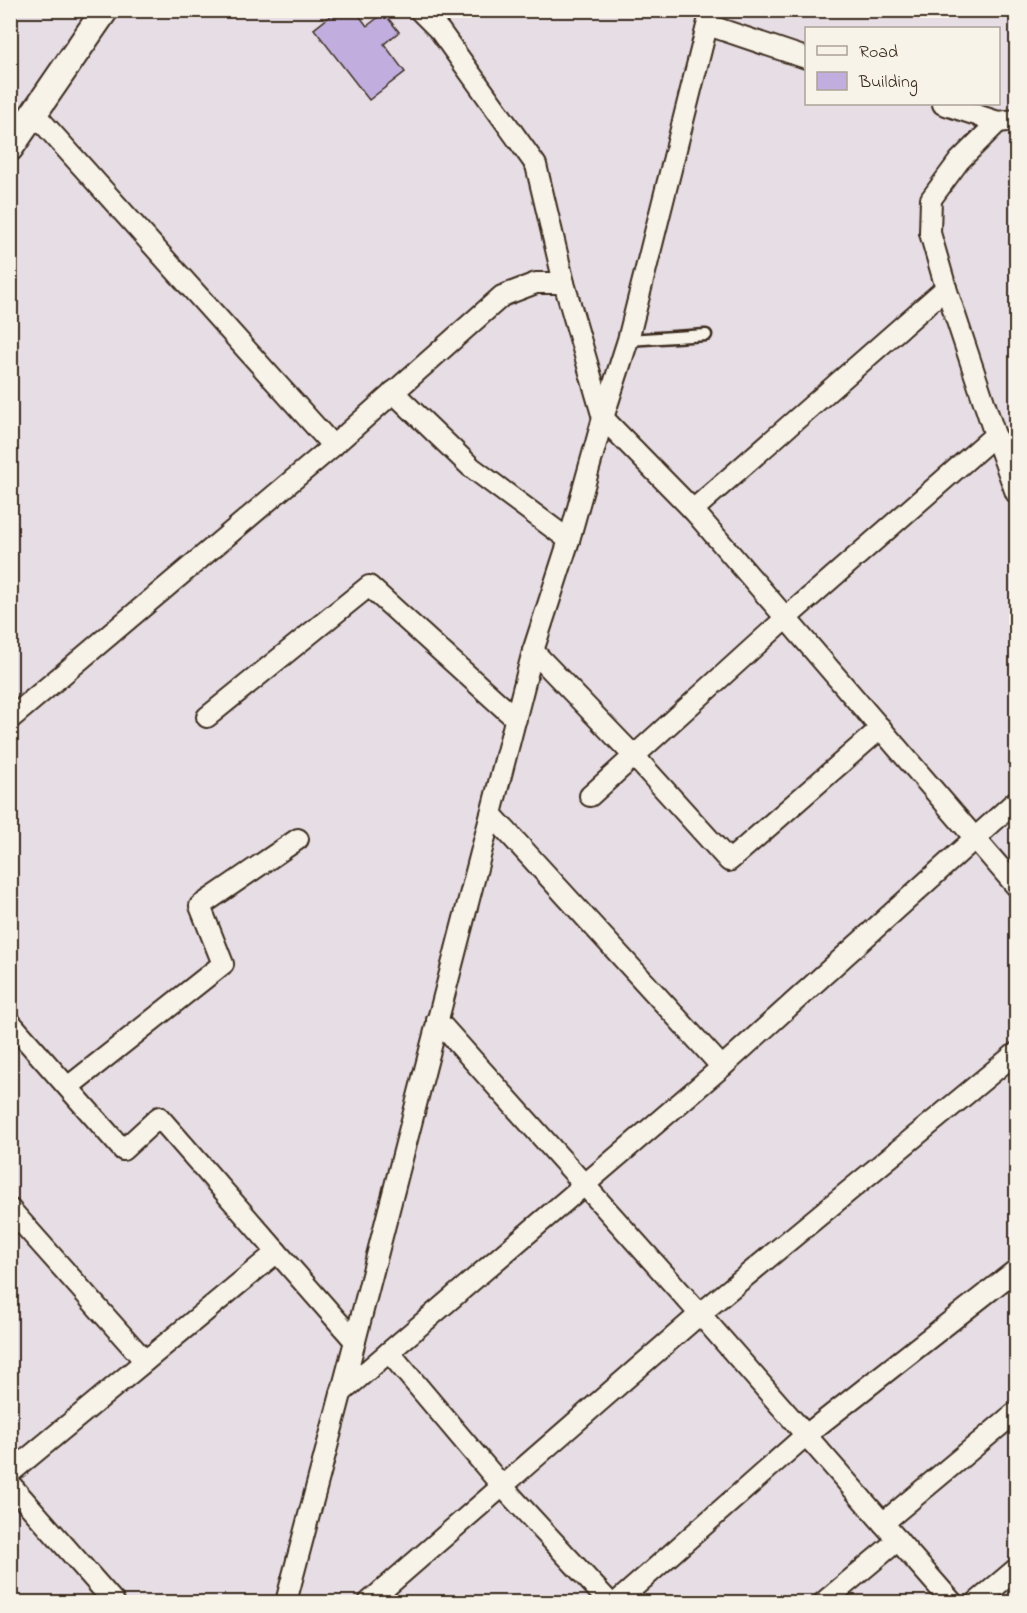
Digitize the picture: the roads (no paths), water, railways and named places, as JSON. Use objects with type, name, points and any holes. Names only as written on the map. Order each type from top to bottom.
[{"type":"street","points":[[10,148],[105,10]]},
{"type":"street","points":[[419,10],[440,31],[536,165],[564,283],[603,418],[693,510],[1017,886]]},
{"type":"street","points":[[286,1602],[533,651],[569,540],[603,418],[628,340],[710,18],[805,57]]},
{"type":"street","points":[[947,105],[1007,121]]},
{"type":"street","points":[[34,113],[333,446]]},
{"type":"street","points":[[1007,121],[959,161],[931,199],[930,233],[995,435],[1017,492]]},
{"type":"street","points":[[13,713],[333,446],[502,296],[536,283],[564,283]]},
{"type":"street","points":[[693,510],[946,288]]},
{"type":"street","points":[[393,392],[471,466],[569,540]]},
{"type":"street","points":[[590,796],[786,618],[995,435]]},
{"type":"street","points":[[207,717],[369,586],[516,719]]},
{"type":"street","points":[[533,651],[634,756],[729,861],[881,728]]},
{"type":"street","points":[[341,1393],[722,1067],[1017,801]]},
{"type":"street","points":[[491,814],[722,1067]]},
{"type":"street","points":[[68,1087],[222,964],[200,906],[298,839]]},
{"type":"street","points":[[437,1020],[700,1314],[952,1602]]},
{"type":"street","points":[[10,1022],[123,1150],[159,1118],[355,1341]]},
{"type":"street","points":[[369,1602],[700,1314],[1017,1053]]},
{"type":"street","points":[[10,1209],[145,1361]]},
{"type":"street","points":[[10,1473],[277,1252]]},
{"type":"street","points":[[617,1602],[806,1435],[1017,1270]]},
{"type":"street","points":[[389,1353],[502,1486],[609,1602]]},
{"type":"street","points":[[883,1523],[1017,1412]]},
{"type":"street","points":[[10,1484],[114,1602]]},
{"type":"street","points":[[824,1602],[898,1540]]},
{"type":"street","points":[[977,1602],[1017,1569]]},
{"type":"lane","points":[[628,340],[706,335]]}]
